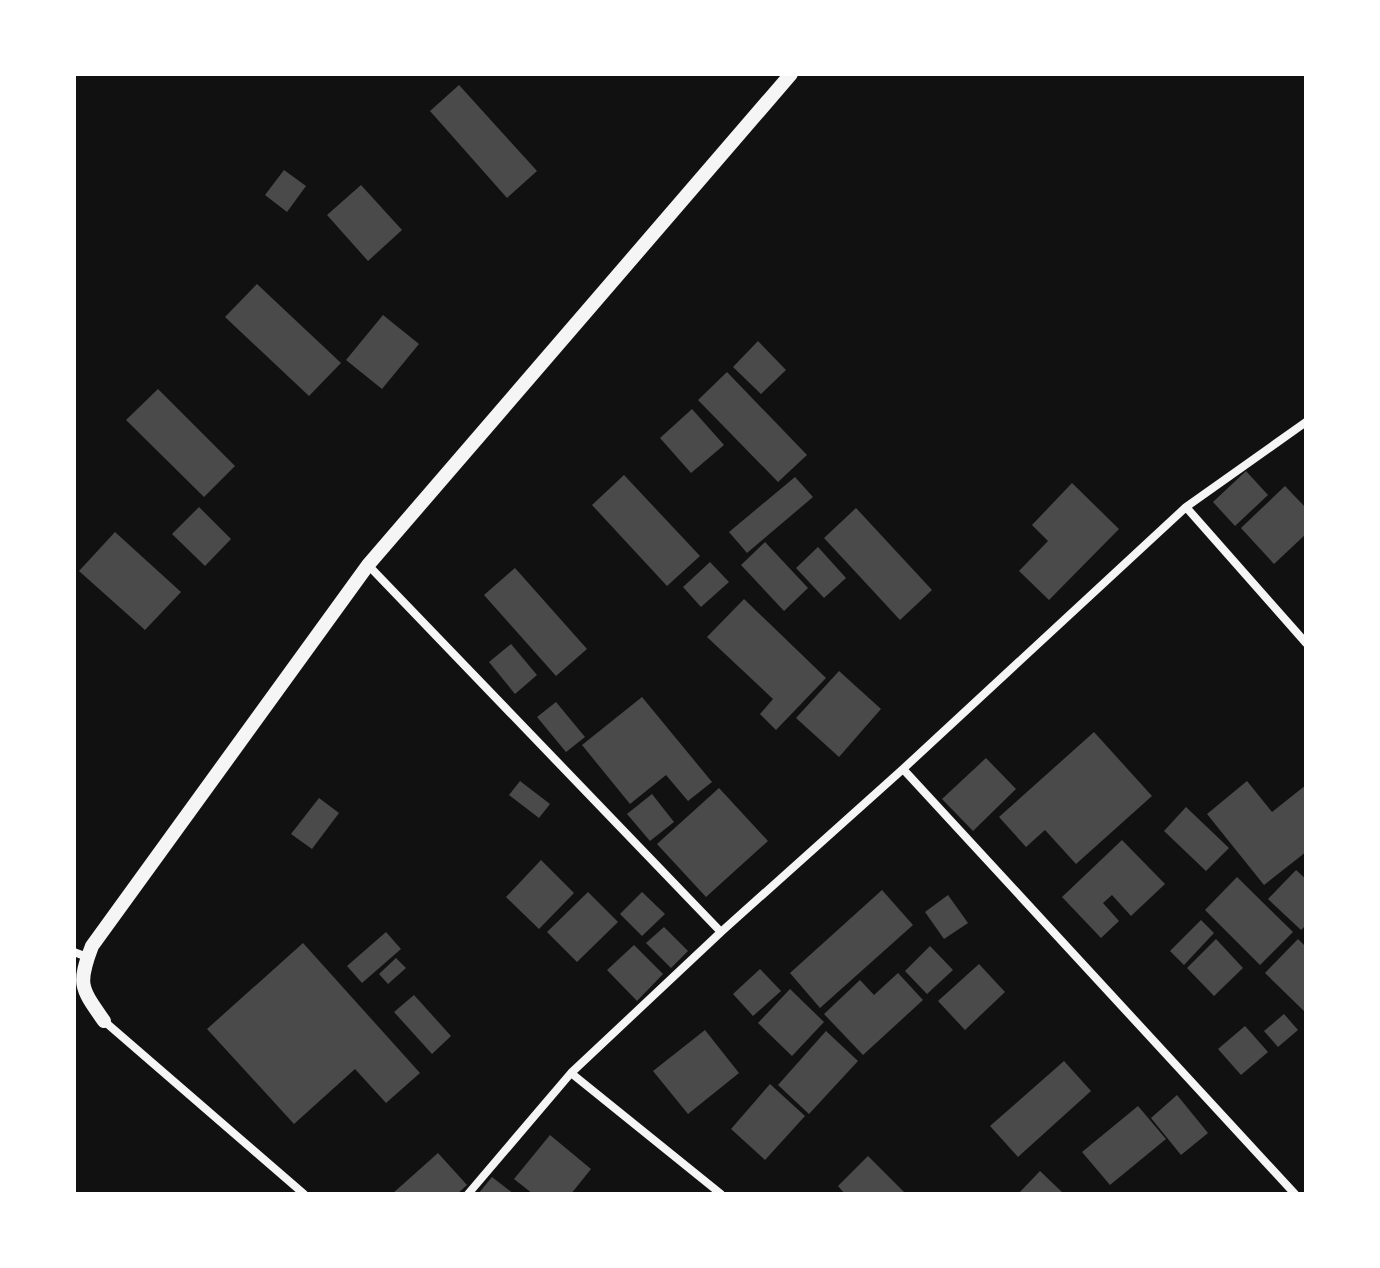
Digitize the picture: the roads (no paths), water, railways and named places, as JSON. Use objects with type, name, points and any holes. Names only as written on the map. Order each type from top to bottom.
[{"type":"street","points":[[304,1194],[104,1021],[83,991],[80,963],[368,565],[791,74]]},
{"type":"street","points":[[468,1194],[571,1073],[721,932],[903,769],[1186,507],[1306,422]]},
{"type":"street","points":[[1186,507],[1306,643]]},
{"type":"street","points":[[368,565],[721,932]]},
{"type":"street","points":[[903,769],[1295,1194]]},
{"type":"street","points":[[571,1073],[721,1194]]}]
